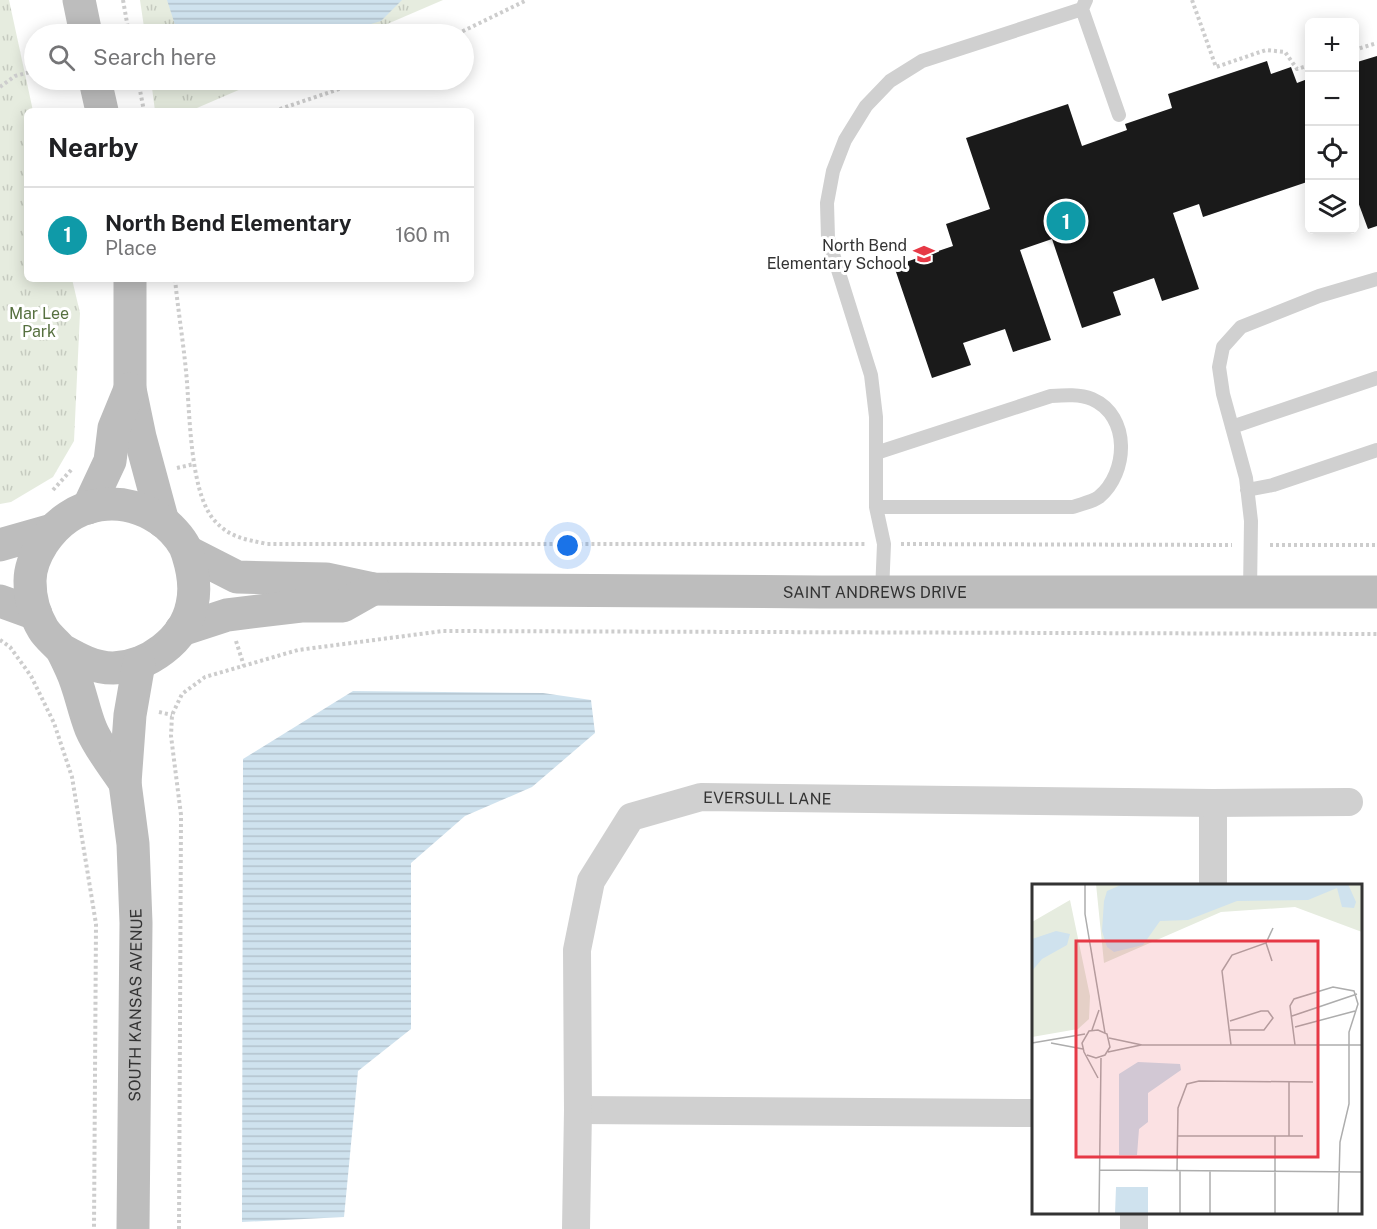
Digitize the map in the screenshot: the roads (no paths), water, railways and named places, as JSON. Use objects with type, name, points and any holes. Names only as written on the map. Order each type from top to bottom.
[{"type":"street","points":[[79,0],[84,24]]},
{"type":"street","points":[[97,90],[101,108]]},
{"type":"street","name":"SOUTH KANSAS AVENUE","points":[[130,282],[130,389],[140,437],[163,522]]},
{"type":"street","name":"SOUTH KANSAS AVENUE","points":[[88,508],[110,461],[114,428],[130,389]]},
{"type":"street","name":"SOUTH KANSAS AVENUE","points":[[62,650],[86,663],[113,668],[139,663],[163,650],[181,630],[192,605],[193,596],[194,579],[188,552],[173,530],[152,513],[126,504],[99,504],[73,513],[52,530],[37,553],[30,579],[36,614],[44,630],[62,650],[78,684],[92,731],[125,783]]},
{"type":"street","points":[[0,545],[52,530]]},
{"type":"street","name":"SAINT ANDREWS DRIVE","points":[[188,552],[237,577],[326,579],[373,589],[1377,592]]},
{"type":"street","name":"SAINT ANDREWS DRIVE","points":[[181,630],[227,615],[301,606],[343,606],[373,589]]},
{"type":"street","points":[[0,601],[36,614]]},
{"type":"street","name":"SOUTH KANSAS AVENUE","points":[[133,1229],[136,923],[133,844],[125,783],[130,715],[139,663]]},
{"type":"street","name":"EVERSULL LANE","points":[[576,1229],[578,950],[591,881],[631,817],[701,797],[1213,803],[1349,802]]},
{"type":"street","points":[[1213,803],[1214,884]]},
{"type":"street","points":[[578,1110],[1032,1113]]},
{"type":"lane","points":[[882,592],[884,544],[876,507],[876,417],[871,375],[828,238],[827,203],[833,171],[845,141],[866,106],[890,81],[922,61],[1084,4],[1119,115]]},
{"type":"lane","points":[[1250,591],[1251,521],[1246,478],[1223,394],[1219,367],[1223,347],[1240,327],[1319,296],[1377,279]]},
{"type":"lane","points":[[1232,427],[1377,378]]},
{"type":"lane","points":[[876,453],[1051,396],[1074,395],[1093,399],[1114,418],[1121,440],[1120,462],[1109,486],[1097,499],[1073,507],[876,507]]},
{"type":"lane","points":[[1247,490],[1274,485],[1377,450]]},
{"type":"water","points":[[167,0],[402,0],[381,21],[371,24],[175,24]]},
{"type":"water","points":[[353,691],[543,693],[591,700],[595,733],[532,787],[465,816],[411,863],[411,1029],[358,1071],[344,1217],[242,1222],[243,759]]},
{"type":"place","name":"North Bend Elementary","points":[[1066,221]]},
{"type":"place","name":"North Bend Elementary School","points":[[924,254]]},
{"type":"park label","name":"Mar Lee Park","points":[[39,322]]}]
